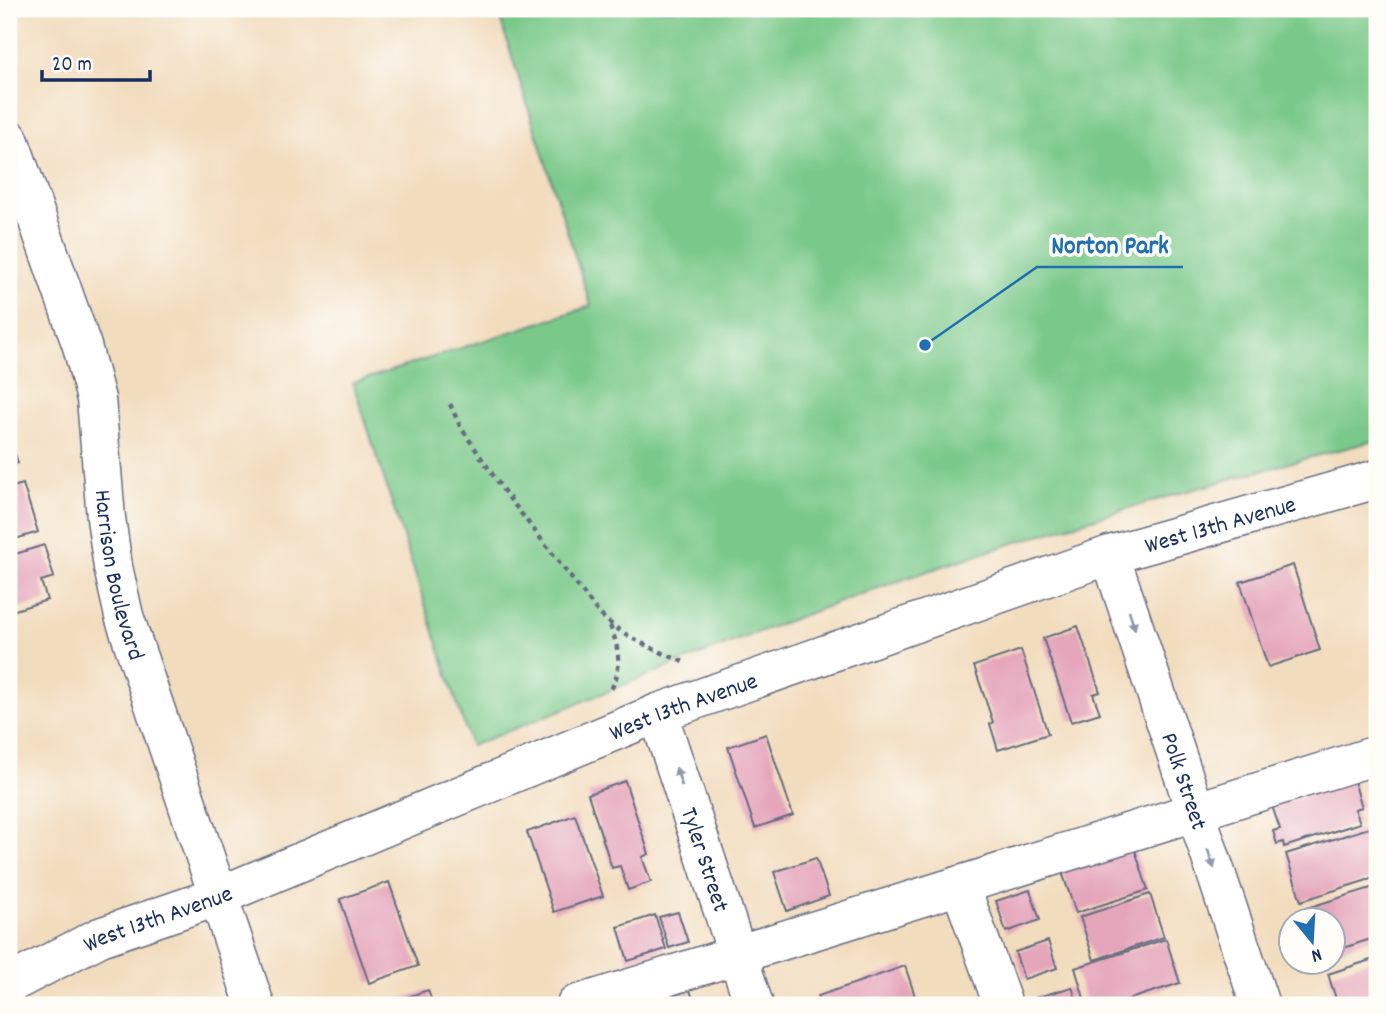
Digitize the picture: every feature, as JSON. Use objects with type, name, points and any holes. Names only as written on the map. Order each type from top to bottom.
[{"type":"street","name":"Harrison Boulevard","points":[[9,139],[82,346],[96,399],[106,517],[113,567],[124,615],[255,1005]]},
{"type":"street","points":[[9,205],[44,237]]},
{"type":"street","name":"West 13th Avenue","points":[[9,984],[100,937],[219,896],[658,713],[1110,555],[1377,479]]},
{"type":"street","name":"Polk Street","points":[[1110,555],[1261,1005]]},
{"type":"street","name":"Tyler Street","points":[[658,713],[754,1005]]},
{"type":"street","points":[[576,1005],[1377,755]]},
{"type":"street","points":[[960,885],[1003,1005]]},
{"type":"path","points":[[450,404],[460,426],[503,490],[609,625],[616,640],[619,665],[615,683],[609,693]]},
{"type":"path","points":[[609,625],[645,645],[687,663]]},
{"type":"green space","points":[[497,9],[1377,9],[1377,440],[1160,499],[886,585],[766,629],[471,746],[353,383],[591,306]]},
{"type":"building","points":[[9,435],[18,463],[9,466]]},
{"type":"building","points":[[23,484],[38,532],[9,541],[9,488]]},
{"type":"building","points":[[44,545],[54,577],[41,581],[47,600],[12,611],[9,603],[9,556]]},
{"type":"building","points":[[1293,565],[1320,650],[1268,667],[1240,582]]},
{"type":"building","points":[[1078,626],[1100,692],[1093,694],[1100,713],[1071,722],[1043,638]]},
{"type":"building","points":[[1021,650],[1048,734],[998,750],[990,724],[993,722],[974,666]]},
{"type":"building","points":[[766,734],[793,815],[755,828],[728,747]]},
{"type":"building","points":[[625,781],[649,854],[642,857],[651,882],[628,890],[620,866],[612,868],[588,794]]},
{"type":"building","points":[[1354,781],[1362,807],[1355,809],[1360,823],[1284,847],[1283,842],[1277,844],[1273,831],[1280,829],[1272,806]]},
{"type":"building","points":[[575,815],[603,896],[554,912],[527,832]]},
{"type":"building","points":[[1369,828],[1377,856],[1377,877],[1301,901],[1286,854]]},
{"type":"building","points":[[1134,847],[1148,890],[1076,913],[1062,872]]},
{"type":"building","points":[[816,858],[829,896],[787,911],[774,872]]},
{"type":"building","points":[[389,882],[418,966],[369,983],[340,899]]},
{"type":"building","points":[[1377,886],[1377,937],[1348,946],[1348,906],[1313,906]]},
{"type":"building","points":[[1030,890],[1040,920],[1006,932],[996,901]]},
{"type":"building","points":[[1150,894],[1164,937],[1094,960],[1080,917]]},
{"type":"building","points":[[678,912],[688,942],[669,948],[659,917]]},
{"type":"building","points":[[655,915],[666,949],[628,961],[618,927]]},
{"type":"building","points":[[1166,939],[1180,983],[1111,1005],[1086,1005],[1075,968]]},
{"type":"building","points":[[1048,941],[1057,968],[1024,979],[1015,952]]},
{"type":"building","points":[[1377,958],[1377,997],[1350,1005],[1338,1005],[1329,976],[1348,976],[1348,967]]},
{"type":"building","points":[[905,966],[918,1005],[821,1005],[818,996]]},
{"type":"building","points":[[1072,987],[1078,1005],[1037,1005],[1035,998]]},
{"type":"building","points":[[428,990],[433,1005],[400,1005],[398,1000]]},
{"type":"building","points":[[690,990],[695,1005],[645,1005]]},
{"type":"place","name":"Norton Park","points":[[925,345]]}]
